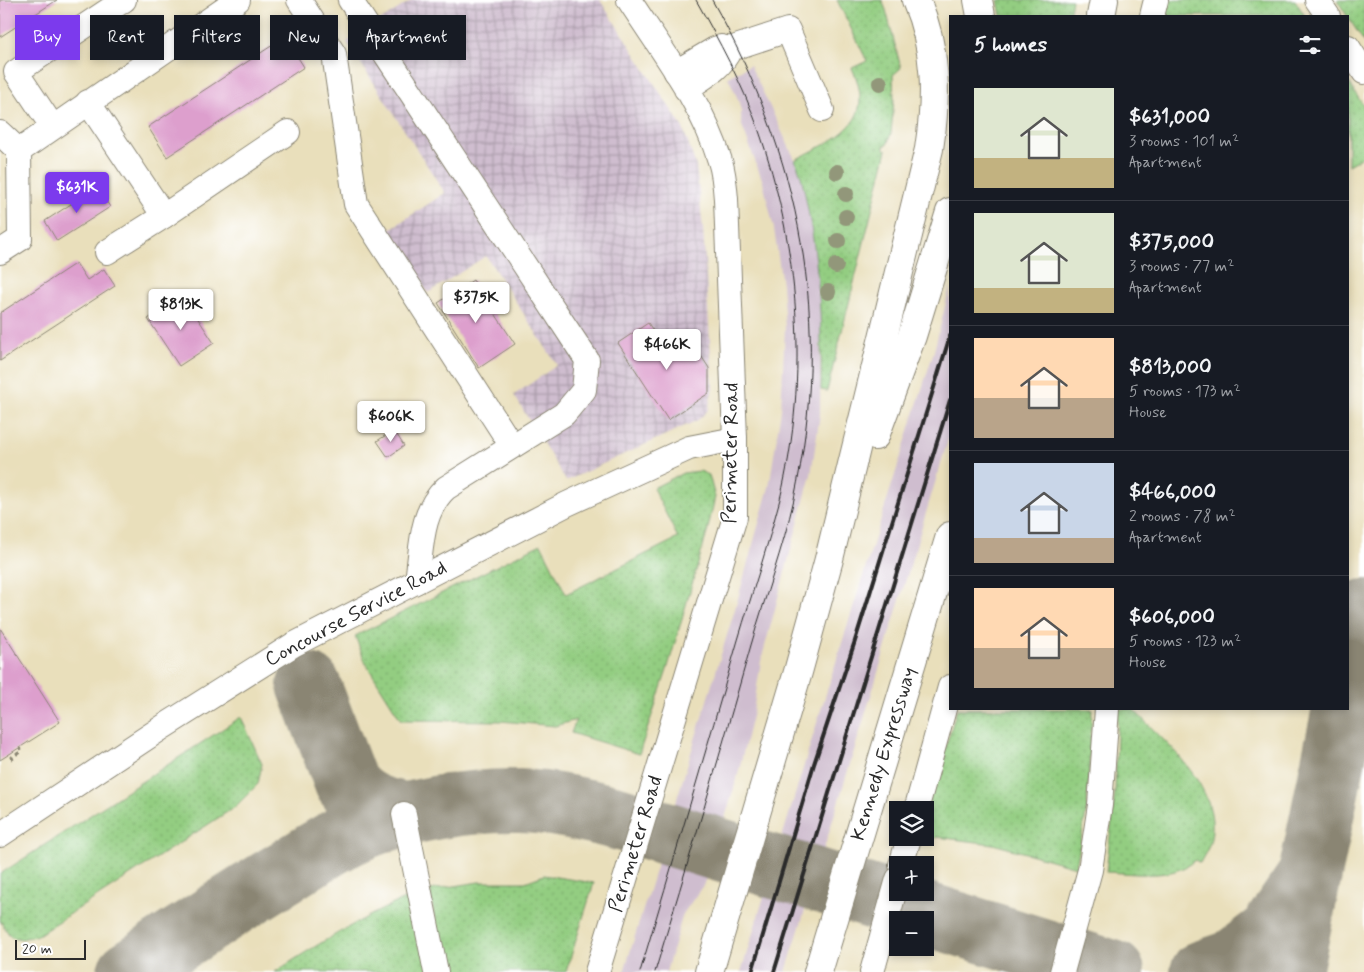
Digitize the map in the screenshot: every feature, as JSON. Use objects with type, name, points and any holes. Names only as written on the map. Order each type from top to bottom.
[{"type":"highway","points":[[709,972],[798,672],[829,559],[909,233],[932,130],[935,77],[930,43],[916,0]]},
{"type":"highway","points":[[978,0],[981,15]]},
{"type":"highway","points":[[1101,15],[1104,0]]},
{"type":"highway","points":[[829,559],[912,336],[949,215]]},
{"type":"highway","name":"Kennedy Expressway","points":[[818,972],[949,539]]},
{"type":"lane","points":[[52,126],[16,72],[124,0]]},
{"type":"lane","points":[[19,151],[52,126],[238,0]]},
{"type":"lane","points":[[299,0],[334,54],[356,204],[512,446]]},
{"type":"lane","points":[[350,0],[587,360],[584,390],[564,414],[446,488],[435,498],[426,515],[417,581]]},
{"type":"lane","name":"Perimeter Road","points":[[597,972],[735,517],[735,439],[726,199],[718,155],[709,131],[681,80],[629,0]]},
{"type":"lane","points":[[1152,15],[1156,0]]},
{"type":"lane","points":[[1317,0],[1327,15]]},
{"type":"lane","points":[[681,80],[717,68],[724,62],[730,50],[788,30],[822,110]]},
{"type":"lane","points":[[1349,48],[1364,72]]},
{"type":"lane","points":[[88,102],[164,216]]},
{"type":"lane","points":[[107,252],[288,132]]},
{"type":"lane","points":[[0,133],[19,151],[20,239],[0,252]]},
{"type":"lane","name":"Concourse Service Road","points":[[0,835],[236,679],[294,645],[567,504],[689,448],[735,439]]},
{"type":"lane","points":[[918,801],[949,691]]},
{"type":"lane","points":[[1062,972],[1090,870],[1100,805],[1107,710]]},
{"type":"lane","points":[[404,814],[436,972]]},
{"type":"lane","points":[[872,972],[892,901]]},
{"type":"path","points":[[13,760],[12,757],[22,751],[20,748]]},
{"type":"shaded area","points":[[412,0],[600,0],[683,128],[696,166],[703,228],[713,388],[708,410],[698,420],[566,481],[514,395],[557,365],[486,256],[428,293],[387,231],[445,193],[359,60],[466,60],[466,15],[389,15]]},
{"type":"shaded area","points":[[750,65],[801,172],[813,236],[821,303],[820,414],[811,475],[761,661],[753,712],[737,778],[706,881],[683,914],[666,972],[624,972],[735,609],[769,487],[781,410],[785,328],[782,284],[774,229],[763,182],[741,123],[741,106],[728,77]]},
{"type":"shaded area","points":[[949,291],[949,436],[874,686],[786,972],[741,972],[819,716],[934,351]]},
{"type":"green space","points":[[837,0],[882,0],[901,68],[893,75],[894,99],[891,133],[887,145],[884,145],[884,149],[887,150],[827,391],[821,390],[820,302],[816,258],[804,187],[795,160],[825,144],[849,127],[856,116],[860,103],[859,87],[852,68],[867,61]]},
{"type":"green space","points":[[998,0],[1072,0],[1069,15],[1001,15]]},
{"type":"green space","points":[[1165,0],[1295,0],[1304,15],[1160,15]]},
{"type":"green space","points":[[1337,0],[1364,0],[1364,42],[1349,19],[1349,15],[1347,15]]},
{"type":"green space","points":[[1349,83],[1364,107],[1364,156],[1349,164]]},
{"type":"green space","points":[[700,471],[709,475],[715,497],[707,533],[667,670],[639,754],[571,733],[576,720],[555,726],[501,721],[401,720],[366,664],[355,636],[541,544],[566,594],[678,538],[653,488],[683,473]]},
{"type":"green space","points":[[957,710],[1092,710],[1087,808],[1076,867],[993,844],[937,837],[934,839],[934,801],[929,801]]},
{"type":"green space","points":[[1118,710],[1134,710],[1188,767],[1208,801],[1212,819],[1211,838],[1200,863],[1195,860],[1186,867],[1164,873],[1106,872],[1115,792]]},
{"type":"green space","points":[[241,717],[262,764],[258,784],[235,807],[38,935],[22,939],[11,937],[0,921],[0,874]]},
{"type":"green space","points":[[544,875],[594,883],[566,972],[443,972],[430,890],[479,882],[525,882]]},
{"type":"green space","points":[[411,896],[432,972],[275,972],[342,931]]},
{"type":"building","points":[[0,0],[57,0],[34,15],[15,15],[15,27],[0,37]]},
{"type":"building","points":[[270,47],[270,60],[300,60],[304,67],[167,157],[148,127],[250,60],[260,60],[260,53]]},
{"type":"building","points":[[97,187],[110,207],[57,241],[45,221]]},
{"type":"building","points":[[76,263],[87,280],[104,269],[115,286],[0,361],[0,313]]},
{"type":"building","points":[[473,280],[515,344],[479,368],[438,303]]},
{"type":"building","points":[[183,296],[214,343],[179,366],[148,319]]},
{"type":"building","points":[[648,323],[672,359],[694,345],[709,368],[709,393],[668,420],[618,343]]},
{"type":"building","points":[[394,430],[404,446],[388,457],[377,441]]},
{"type":"building","points":[[0,628],[60,722],[0,760]]},
{"type":"taxiway","points":[[1349,688],[1364,611]]},
{"type":"taxiway","points":[[309,685],[346,783],[364,801],[379,808],[404,814]]},
{"type":"taxiway","points":[[1290,972],[1344,710]]},
{"type":"taxiway","points":[[129,972],[306,859],[360,829],[389,819],[445,806],[501,801],[557,805],[617,818],[1113,972]]},
{"type":"taxiway","points":[[1202,972],[1232,962],[1270,933],[1306,881]]},
{"type":"tram line","points":[[640,972],[780,499],[789,453],[795,406],[796,312],[783,218],[772,173],[745,95],[722,47],[696,0]]},
{"type":"tram line","points":[[655,972],[790,517],[805,432],[810,367],[809,304],[801,242],[787,180],[768,120],[743,60],[712,0]]},
{"type":"railway","points":[[752,972],[814,764],[855,641],[949,339]]},
{"type":"railway","points":[[774,972],[949,403]]}]
